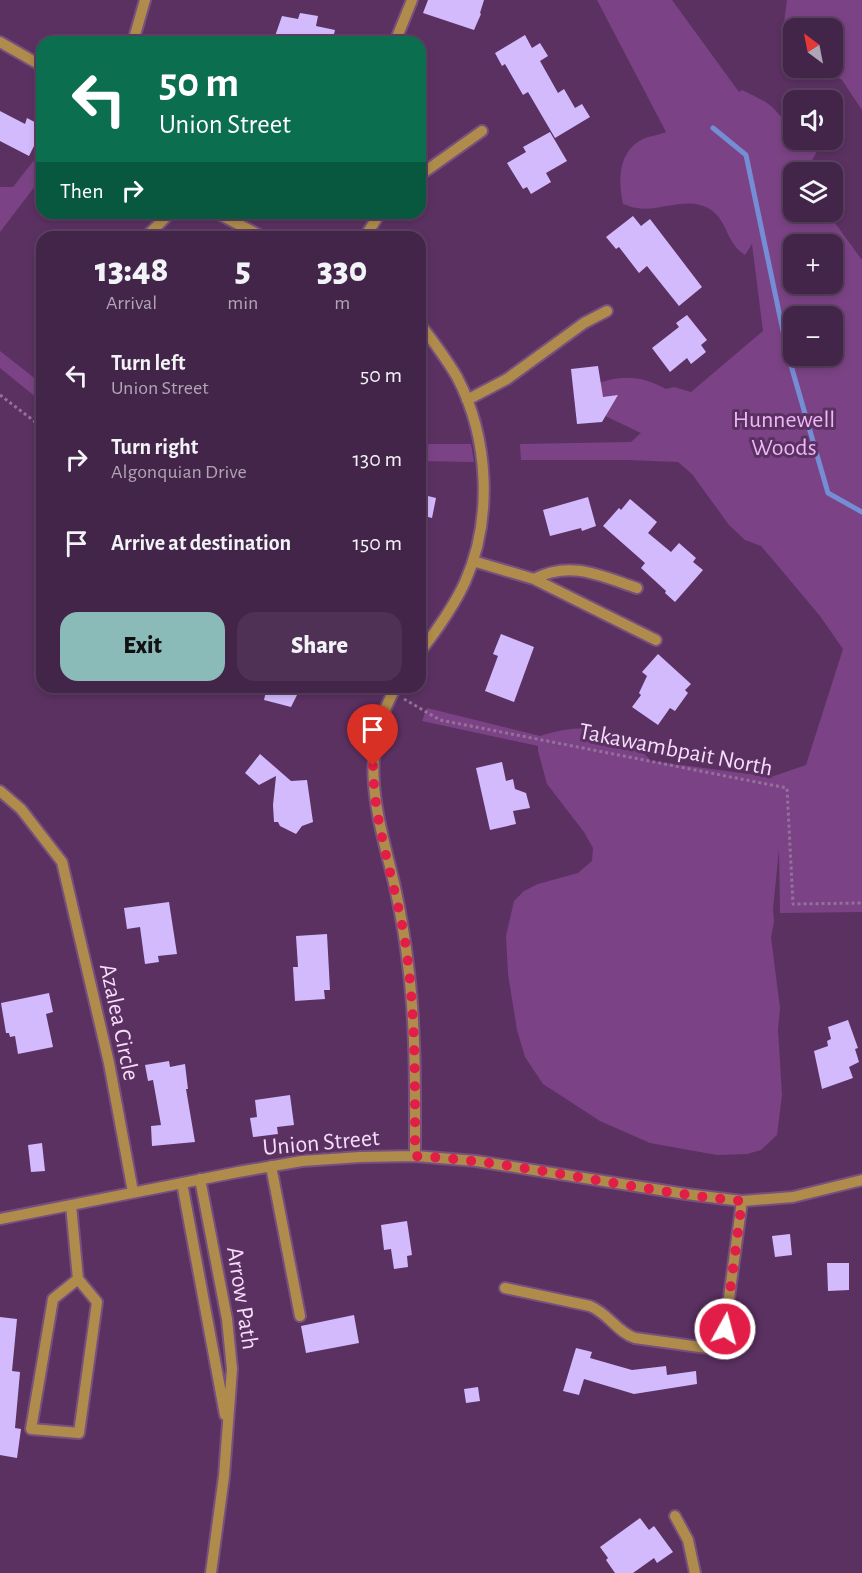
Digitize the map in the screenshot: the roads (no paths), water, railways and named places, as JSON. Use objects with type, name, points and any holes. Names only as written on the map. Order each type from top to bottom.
[{"type":"street","points":[[135,36],[145,0]]},
{"type":"street","points":[[397,36],[412,0]]},
{"type":"street","points":[[0,42],[36,63]]},
{"type":"street","points":[[426,171],[482,132]]},
{"type":"street","points":[[152,231],[164,219]]},
{"type":"street","points":[[228,219],[252,231]]},
{"type":"street","points":[[467,400],[507,379],[584,323],[607,311]]},
{"type":"street","points":[[426,332],[444,355],[467,400],[480,448],[483,472],[481,516],[473,561],[455,602],[426,643]]},
{"type":"street","points":[[473,561],[534,579],[656,640]]},
{"type":"street","points":[[534,579],[554,571],[578,570],[637,588]]},
{"type":"street","points":[[393,693],[380,723],[375,747],[373,784],[375,803],[395,888],[409,973],[413,1029],[415,1156]]},
{"type":"street","name":"Azalea Circle","points":[[0,791],[21,809],[62,862],[109,1063],[133,1192]]},
{"type":"street","name":"Union Street","points":[[0,1219],[271,1166],[331,1159],[415,1156],[476,1161],[742,1201],[793,1197],[862,1180]]},
{"type":"street","points":[[271,1166],[300,1316]]},
{"type":"street","name":"Arrow Path","points":[[200,1179],[231,1343],[231,1394],[224,1476],[211,1573]]},
{"type":"street","name":"Arrow Path","points":[[182,1183],[227,1425]]},
{"type":"street","points":[[505,1288],[601,1310],[626,1335],[635,1338],[722,1350],[742,1201]]},
{"type":"street","points":[[71,1204],[78,1279],[97,1302],[79,1433],[31,1429],[53,1299],[78,1279]]},
{"type":"street","points":[[675,1516],[688,1540],[695,1573]]},
{"type":"waterway","points":[[713,128],[746,155],[788,355],[828,493],[862,512]]},
{"type":"park label","name":"Hunnewell Woods","points":[[784,433]]}]
